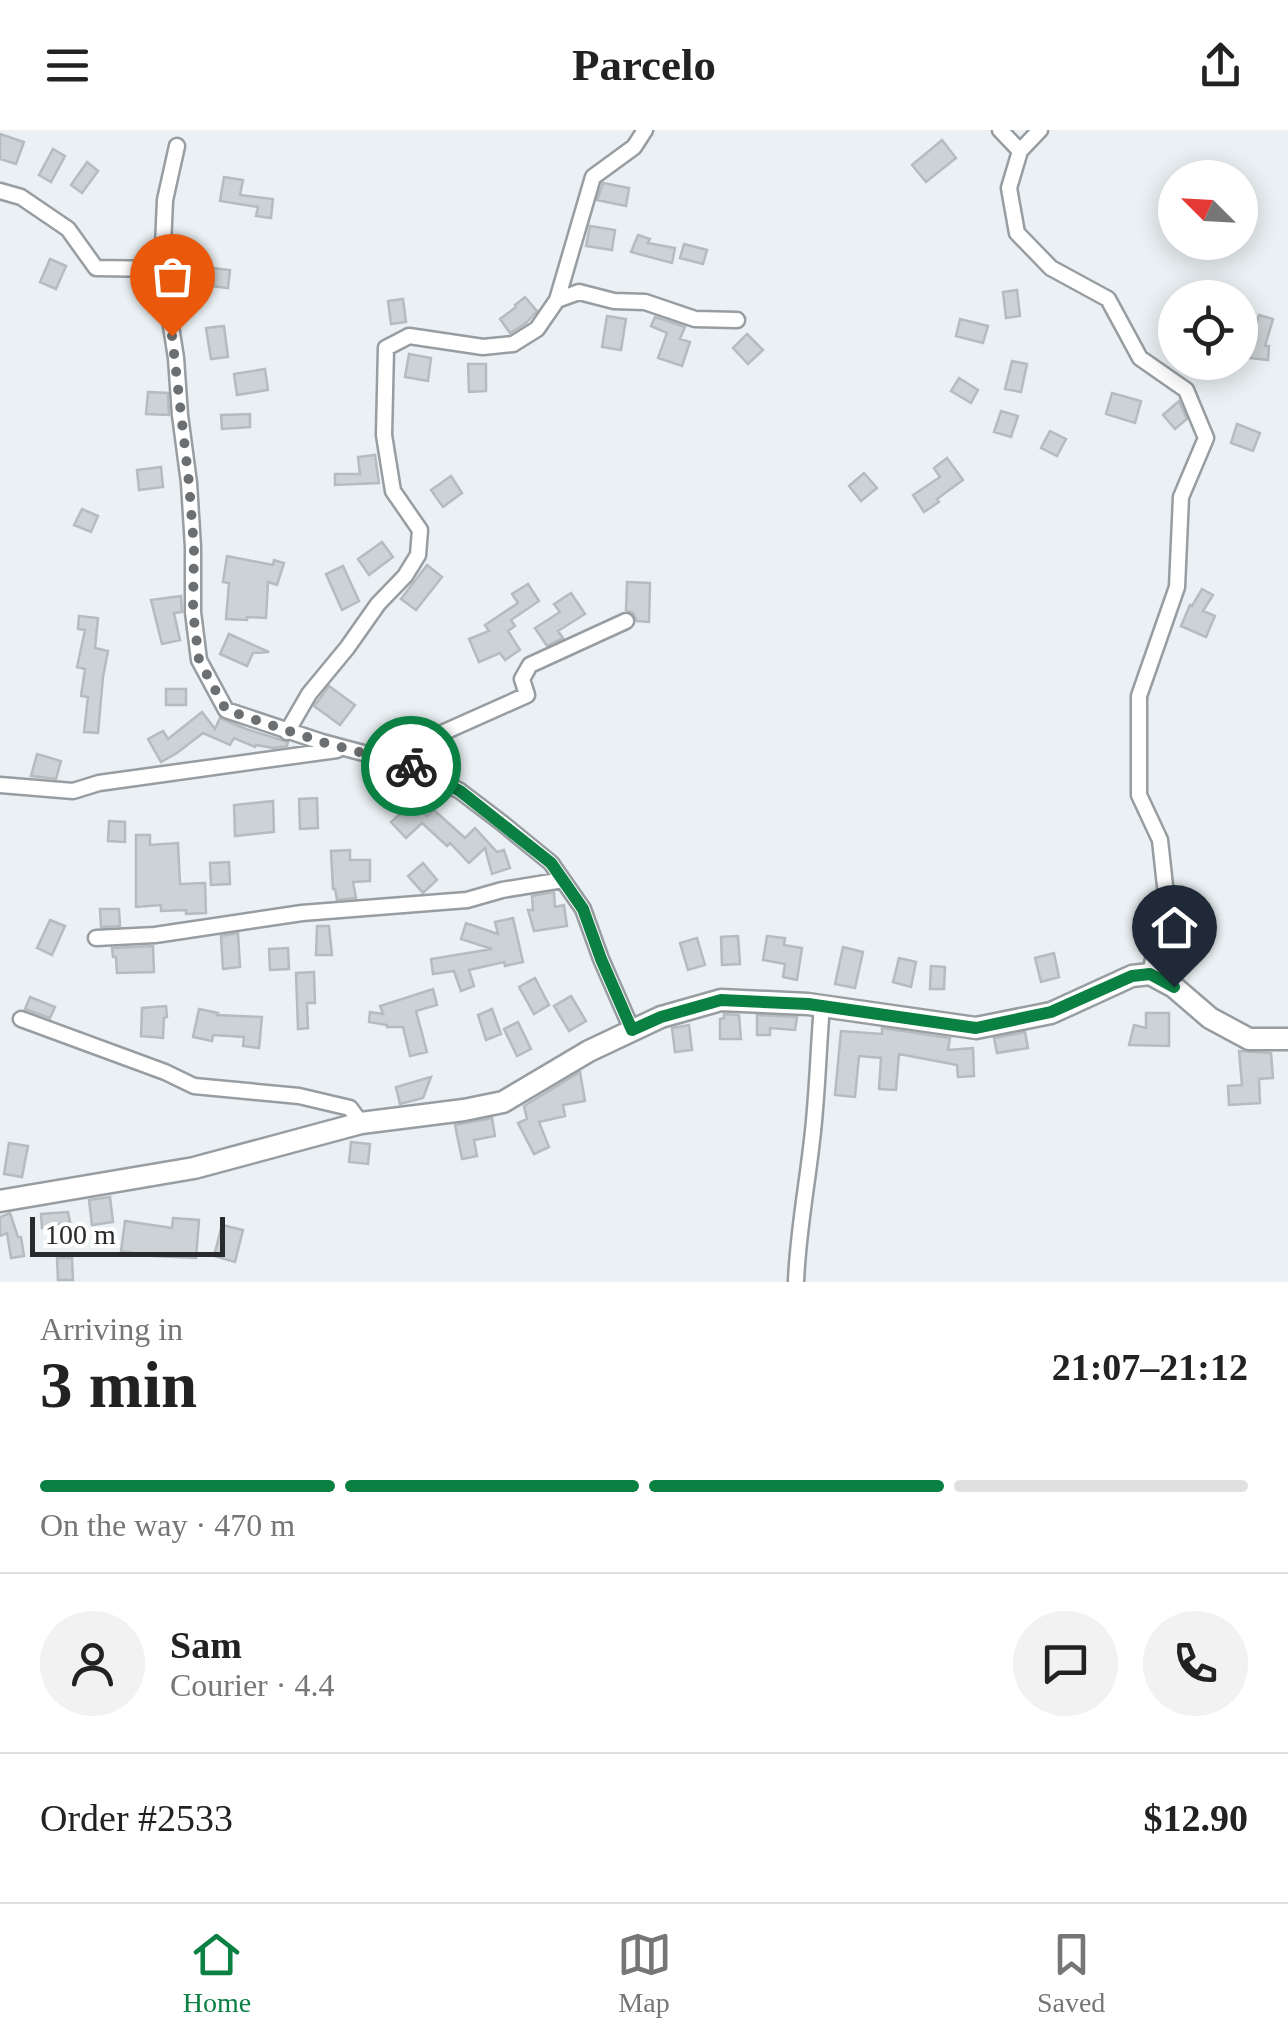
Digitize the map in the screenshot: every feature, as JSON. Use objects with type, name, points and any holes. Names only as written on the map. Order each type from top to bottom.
[{"type":"street","points":[[287,732],[310,694],[418,555],[420,530],[394,491],[384,436],[386,348],[408,336],[483,347],[513,344],[538,328],[557,300],[594,178],[634,147],[645,130]]},
{"type":"street","points":[[1000,130],[1020,151]]},
{"type":"street","points":[[1040,130],[1020,151],[1009,188],[1016,232],[1051,268],[1108,299],[1140,358],[1186,390],[1206,438],[1182,497],[1176,587],[1139,696],[1139,795],[1160,840],[1166,895],[1150,974]]},
{"type":"street","points":[[177,146],[165,200],[162,269],[189,483],[193,612],[199,660],[226,710],[287,732],[416,767],[460,791],[551,863],[583,909],[632,1030]]},
{"type":"street","points":[[0,191],[21,196],[68,229],[96,268],[162,269]]},
{"type":"street","points":[[557,300],[579,292],[614,301],[645,302],[695,319],[737,320]]},
{"type":"street","points":[[386,758],[527,695],[522,680],[530,666],[626,621]]},
{"type":"street","points":[[0,785],[73,790],[348,748]]},
{"type":"street","points":[[96,938],[156,935],[302,913],[466,900],[563,880]]},
{"type":"street","points":[[0,1200],[194,1168],[362,1123],[503,1102],[632,1030],[661,1017],[721,1000],[822,1006],[976,1028],[1051,1012],[1132,976],[1150,974],[1174,987],[1210,1018],[1250,1039],[1288,1038]]},
{"type":"street","points":[[796,1282],[822,1006]]},
{"type":"street","points":[[21,1020],[194,1086],[299,1096],[350,1108],[362,1123]]},
{"type":"building","points":[[0,134],[24,142],[16,164],[0,159]]},
{"type":"building","points":[[942,140],[956,158],[926,182],[912,165]]},
{"type":"building","points":[[53,149],[65,156],[51,182],[39,175]]},
{"type":"building","points":[[87,162],[98,171],[82,193],[71,185]]},
{"type":"building","points":[[224,177],[243,180],[240,195],[273,199],[271,218],[256,216],[258,207],[220,201]]},
{"type":"building","points":[[603,183],[629,188],[626,206],[597,200]]},
{"type":"building","points":[[590,226],[615,230],[612,250],[586,246]]},
{"type":"building","points":[[638,235],[650,239],[648,243],[675,248],[672,263],[631,252]]},
{"type":"building","points":[[684,244],[707,250],[703,264],[680,258]]},
{"type":"building","points":[[50,259],[66,266],[56,289],[40,282]]},
{"type":"building","points":[[203,267],[230,270],[228,288],[201,285]]},
{"type":"building","points":[[1017,290],[1020,316],[1006,318],[1003,292]]},
{"type":"building","points":[[525,297],[537,311],[510,333],[500,319]]},
{"type":"building","points":[[403,299],[406,322],[391,324],[388,301]]},
{"type":"building","points":[[1259,315],[1273,319],[1265,346],[1269,346],[1268,360],[1258,359]]},
{"type":"building","points":[[607,316],[626,319],[621,350],[602,347]]},
{"type":"building","points":[[655,317],[685,327],[680,339],[690,342],[682,366],[658,358],[667,333],[651,326]]},
{"type":"building","points":[[960,319],[988,326],[983,343],[956,336]]},
{"type":"building","points":[[224,326],[228,357],[211,359],[206,328]]},
{"type":"building","points":[[747,334],[763,350],[748,364],[733,348]]},
{"type":"building","points":[[409,354],[431,358],[428,381],[405,377]]},
{"type":"building","points":[[1012,361],[1027,364],[1021,392],[1005,389]]},
{"type":"building","points":[[468,364],[486,364],[486,391],[469,392]]},
{"type":"building","points":[[265,369],[268,390],[237,395],[234,374]]},
{"type":"building","points":[[959,378],[978,390],[971,403],[951,391]]},
{"type":"building","points":[[148,392],[168,393],[169,415],[146,414]]},
{"type":"building","points":[[1112,393],[1141,401],[1135,423],[1106,414]]},
{"type":"building","points":[[1179,401],[1187,419],[1175,429],[1163,415]]},
{"type":"building","points":[[1001,411],[1018,416],[1011,437],[994,432]]},
{"type":"building","points":[[250,414],[250,427],[222,429],[221,415]]},
{"type":"building","points":[[1237,424],[1260,433],[1253,451],[1231,443]]},
{"type":"building","points":[[1050,431],[1066,439],[1057,456],[1041,448]]},
{"type":"building","points":[[375,455],[379,483],[335,485],[335,474],[360,474],[358,457]]},
{"type":"building","points":[[947,458],[963,480],[924,512],[913,495],[940,477],[934,468]]},
{"type":"building","points":[[161,467],[163,487],[139,490],[137,470]]},
{"type":"building","points":[[864,473],[877,488],[861,501],[849,486]]},
{"type":"building","points":[[451,476],[462,493],[443,507],[431,490]]},
{"type":"building","points":[[82,509],[98,516],[91,532],[74,525]]},
{"type":"building","points":[[382,542],[393,557],[369,575],[358,559]]},
{"type":"building","points":[[227,556],[273,565],[274,560],[284,563],[277,585],[268,582],[266,618],[226,619],[229,583],[223,582]]},
{"type":"building","points":[[427,565],[442,577],[416,610],[401,599]]},
{"type":"building","points":[[343,566],[359,601],[342,610],[326,574]]},
{"type":"building","points":[[627,582],[650,583],[649,622],[637,621],[626,610]]},
{"type":"building","points":[[528,584],[539,601],[511,620],[515,626],[508,631],[520,650],[505,660],[500,653],[479,662],[469,639],[489,631],[485,625],[518,603],[512,594]]},
{"type":"building","points":[[1202,589],[1213,595],[1203,611],[1215,616],[1206,637],[1181,626]]},
{"type":"building","points":[[571,593],[585,614],[558,631],[563,638],[547,646],[535,628],[560,612],[554,604]]},
{"type":"building","points":[[181,596],[182,612],[174,613],[180,640],[162,644],[151,600]]},
{"type":"building","points":[[79,616],[98,618],[95,648],[108,651],[98,733],[84,732],[88,697],[81,696],[85,669],[77,667],[85,630],[78,629]]},
{"type":"building","points":[[229,634],[269,652],[253,653],[247,666],[220,654]]},
{"type":"building","points":[[329,686],[355,705],[340,725],[314,706]]},
{"type":"building","points":[[166,689],[186,689],[186,705],[166,705]]},
{"type":"building","points":[[202,712],[215,729],[220,718],[288,742],[287,746],[255,747],[234,738],[230,745],[203,733],[161,762],[148,739],[163,731],[168,739]]},
{"type":"building","points":[[37,754],[61,761],[56,779],[31,776]]},
{"type":"building","points":[[317,798],[318,828],[300,829],[299,799]]},
{"type":"building","points":[[273,801],[274,832],[235,836],[234,805]]},
{"type":"building","points":[[413,802],[427,816],[434,810],[465,838],[475,828],[497,852],[504,850],[510,868],[492,874],[485,848],[469,863],[422,823],[406,838],[391,822]]},
{"type":"building","points":[[109,821],[125,822],[125,842],[108,841]]},
{"type":"building","points":[[136,835],[150,835],[150,845],[178,843],[180,884],[205,883],[206,913],[161,911],[161,905],[136,907]]},
{"type":"building","points":[[350,850],[350,860],[370,860],[370,881],[353,882],[356,898],[337,900],[331,851]]},
{"type":"building","points":[[229,862],[230,884],[211,885],[210,863]]},
{"type":"building","points":[[423,863],[437,880],[423,893],[408,876]]},
{"type":"building","points":[[554,892],[555,907],[564,905],[567,926],[534,931],[528,910],[533,910],[532,896]]},
{"type":"building","points":[[100,909],[119,909],[120,926],[101,927]]},
{"type":"building","points":[[513,918],[523,962],[469,970],[474,986],[461,991],[454,971],[433,974],[431,959],[492,949],[461,939],[466,923],[498,934],[495,922]]},
{"type":"building","points":[[50,920],[65,926],[52,955],[37,948]]},
{"type":"building","points":[[317,926],[329,926],[332,955],[316,955]]},
{"type":"building","points":[[238,933],[240,967],[223,969],[221,936]]},
{"type":"building","points":[[738,936],[740,964],[722,965],[721,937]]},
{"type":"building","points":[[767,936],[785,938],[784,945],[802,948],[797,980],[783,977],[785,964],[763,960]]},
{"type":"building","points":[[697,938],[705,965],[688,970],[680,943]]},
{"type":"building","points":[[153,946],[154,972],[117,973],[112,948]]},
{"type":"building","points":[[843,947],[863,952],[855,988],[835,984]]},
{"type":"building","points":[[288,948],[289,969],[270,970],[269,949]]},
{"type":"building","points":[[1054,953],[1059,977],[1041,982],[1035,958]]},
{"type":"building","points":[[899,958],[916,962],[911,987],[893,982]]},
{"type":"building","points":[[931,966],[945,967],[944,989],[930,989]]},
{"type":"building","points":[[314,972],[315,1003],[307,1003],[308,1028],[298,1029],[296,973]]},
{"type":"building","points":[[535,978],[549,1005],[534,1014],[519,987]]},
{"type":"building","points":[[433,989],[437,1005],[416,1011],[427,1052],[410,1056],[403,1027],[369,1022],[370,1012],[383,1014],[380,1006]]},
{"type":"building","points":[[571,996],[586,1021],[569,1031],[554,1006]]},
{"type":"building","points":[[30,997],[55,1007],[50,1018],[25,1009]]},
{"type":"building","points":[[166,1006],[163,1038],[141,1036],[142,1008]]},
{"type":"building","points":[[199,1009],[217,1015],[262,1017],[259,1048],[243,1046],[244,1037],[213,1035],[212,1041],[193,1037]]},
{"type":"building","points":[[492,1009],[501,1034],[486,1040],[478,1015]]},
{"type":"building","points":[[1146,1013],[1169,1013],[1169,1046],[1129,1045],[1134,1025],[1146,1028]]},
{"type":"building","points":[[724,1014],[739,1015],[741,1039],[720,1039],[720,1019]]},
{"type":"building","points":[[757,1015],[797,1017],[795,1030],[770,1028],[770,1035],[757,1035]]},
{"type":"building","points":[[518,1022],[531,1049],[517,1056],[504,1029]]},
{"type":"building","points":[[689,1025],[692,1050],[675,1052],[672,1028]]},
{"type":"building","points":[[882,1028],[950,1038],[948,1050],[973,1048],[974,1076],[958,1077],[957,1065],[899,1054],[896,1090],[879,1089],[881,1058],[859,1056],[855,1097],[835,1095],[841,1031],[882,1034]]},
{"type":"building","points":[[1025,1032],[1028,1048],[997,1053],[994,1038]]},
{"type":"building","points":[[1239,1051],[1271,1053],[1273,1078],[1259,1079],[1260,1103],[1229,1105],[1228,1086],[1242,1085]]},
{"type":"building","points":[[580,1072],[585,1101],[563,1105],[565,1116],[539,1122],[549,1147],[534,1154],[518,1123],[527,1119],[524,1106]]},
{"type":"building","points":[[431,1077],[423,1098],[400,1104],[396,1087]]},
{"type":"building","points":[[492,1118],[495,1136],[474,1140],[477,1156],[462,1159],[455,1125]]},
{"type":"building","points":[[351,1142],[370,1144],[368,1164],[349,1162]]},
{"type":"building","points":[[9,1143],[28,1146],[22,1177],[4,1174]]},
{"type":"building","points":[[110,1197],[113,1222],[92,1225],[89,1200]]},
{"type":"building","points":[[68,1212],[70,1222],[42,1228],[41,1214]]},
{"type":"building","points":[[10,1213],[21,1237],[24,1256],[11,1258],[7,1233],[0,1236],[0,1217]]},
{"type":"building","points":[[173,1218],[199,1220],[196,1258],[121,1251],[125,1221],[172,1228]]},
{"type":"building","points":[[222,1225],[243,1230],[235,1262],[214,1256]]},
{"type":"building","points":[[57,1258],[72,1258],[73,1280],[58,1280]]},
{"type":"way so far","points":[[172,336],[189,483],[193,612],[199,660],[226,710],[287,732],[411,766]]},
{"type":"route","points":[[411,766],[460,791],[551,863],[583,909],[632,1030],[661,1017],[721,1000],[808,1004],[976,1028],[1051,1012],[1132,976],[1150,974],[1174,987]]}]
